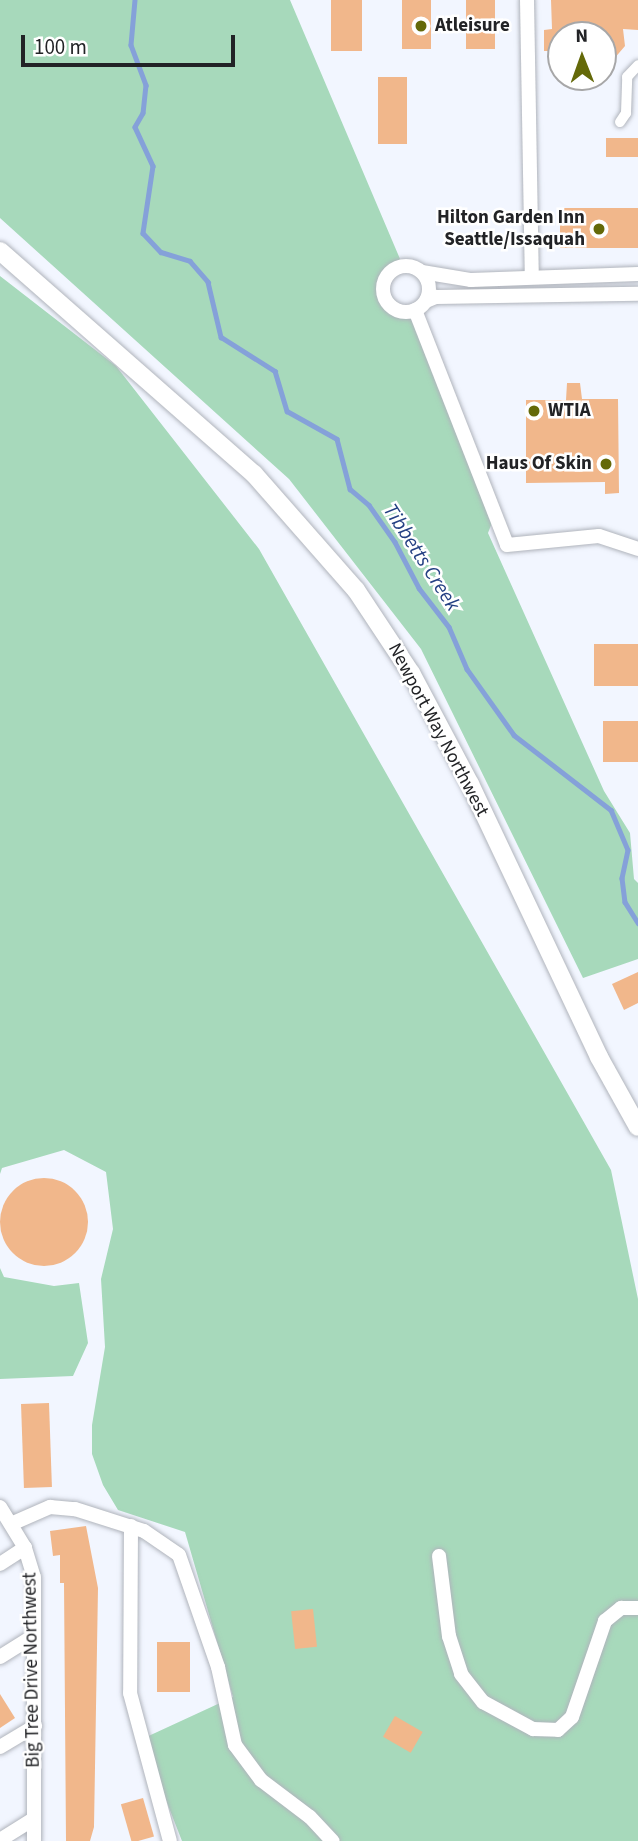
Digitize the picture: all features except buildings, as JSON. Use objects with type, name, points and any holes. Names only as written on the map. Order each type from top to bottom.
[{"type":"street","points":[[527,0],[532,275]]},
{"type":"street","points":[[620,122],[626,113],[627,77],[638,65]]},
{"type":"street","name":"Newport Way Northwest","points":[[0,251],[254,474],[356,590],[411,673],[464,772],[593,1045],[638,1127]]},
{"type":"street","points":[[638,274],[459,279],[422,272],[410,266],[396,268],[384,284],[390,305],[401,311],[436,297],[638,294]]},
{"type":"street","points":[[422,272],[429,289],[421,305],[507,545],[599,536],[638,549]]},
{"type":"street","name":"Big Tree Drive Northwest","points":[[0,1507],[25,1548],[34,1577],[34,1841]]},
{"type":"street","points":[[11,1524],[50,1507],[63,1507],[131,1526],[179,1555],[218,1667],[229,1732],[245,1764],[332,1841]]},
{"type":"street","points":[[131,1526],[130,1693],[170,1841]]},
{"type":"street","points":[[0,1563],[25,1548]]},
{"type":"street","points":[[439,1556],[449,1636],[461,1674],[483,1702],[533,1729],[558,1730],[572,1717],[605,1621],[621,1608],[638,1608]]},
{"type":"street","points":[[0,1657],[34,1636]]},
{"type":"street","points":[[0,1747],[35,1726]]},
{"type":"street","points":[[0,1839],[34,1819]]},
{"type":"green space","points":[[0,0],[290,0],[403,266],[386,278],[385,297],[397,309],[411,311],[495,515],[488,533],[604,791],[630,833],[634,879],[638,883],[638,959],[583,978],[421,649],[289,479],[0,218]]},
{"type":"green space","points":[[0,276],[116,366],[259,549],[611,1170],[638,1299],[638,1841],[182,1841],[142,1739],[233,1697],[185,1532],[118,1510],[103,1485],[92,1454],[92,1425],[105,1347],[101,1279],[113,1229],[106,1172],[64,1150],[2,1168],[0,1174]]},
{"type":"green space","points":[[0,1268],[4,1277],[54,1286],[79,1283],[88,1343],[73,1376],[0,1379]]},
{"type":"waterway","name":"Tibbetts Creek","points":[[135,0],[131,45],[146,85],[143,113],[135,127],[153,166],[143,233],[161,252],[190,261],[208,282],[221,337],[275,371],[287,411],[337,439],[350,489],[369,505],[395,542],[419,588],[449,627],[467,669],[514,735],[611,810],[628,850],[622,878],[625,902],[638,923]]},
{"type":"place","name":"Atleisure","points":[[421,26]]},
{"type":"place","name":"Hilton Garden Inn Seattle/Issaquah","points":[[599,229]]},
{"type":"place","name":"WTIA","points":[[534,411]]},
{"type":"place","name":"Haus Of Skin","points":[[606,464]]}]
